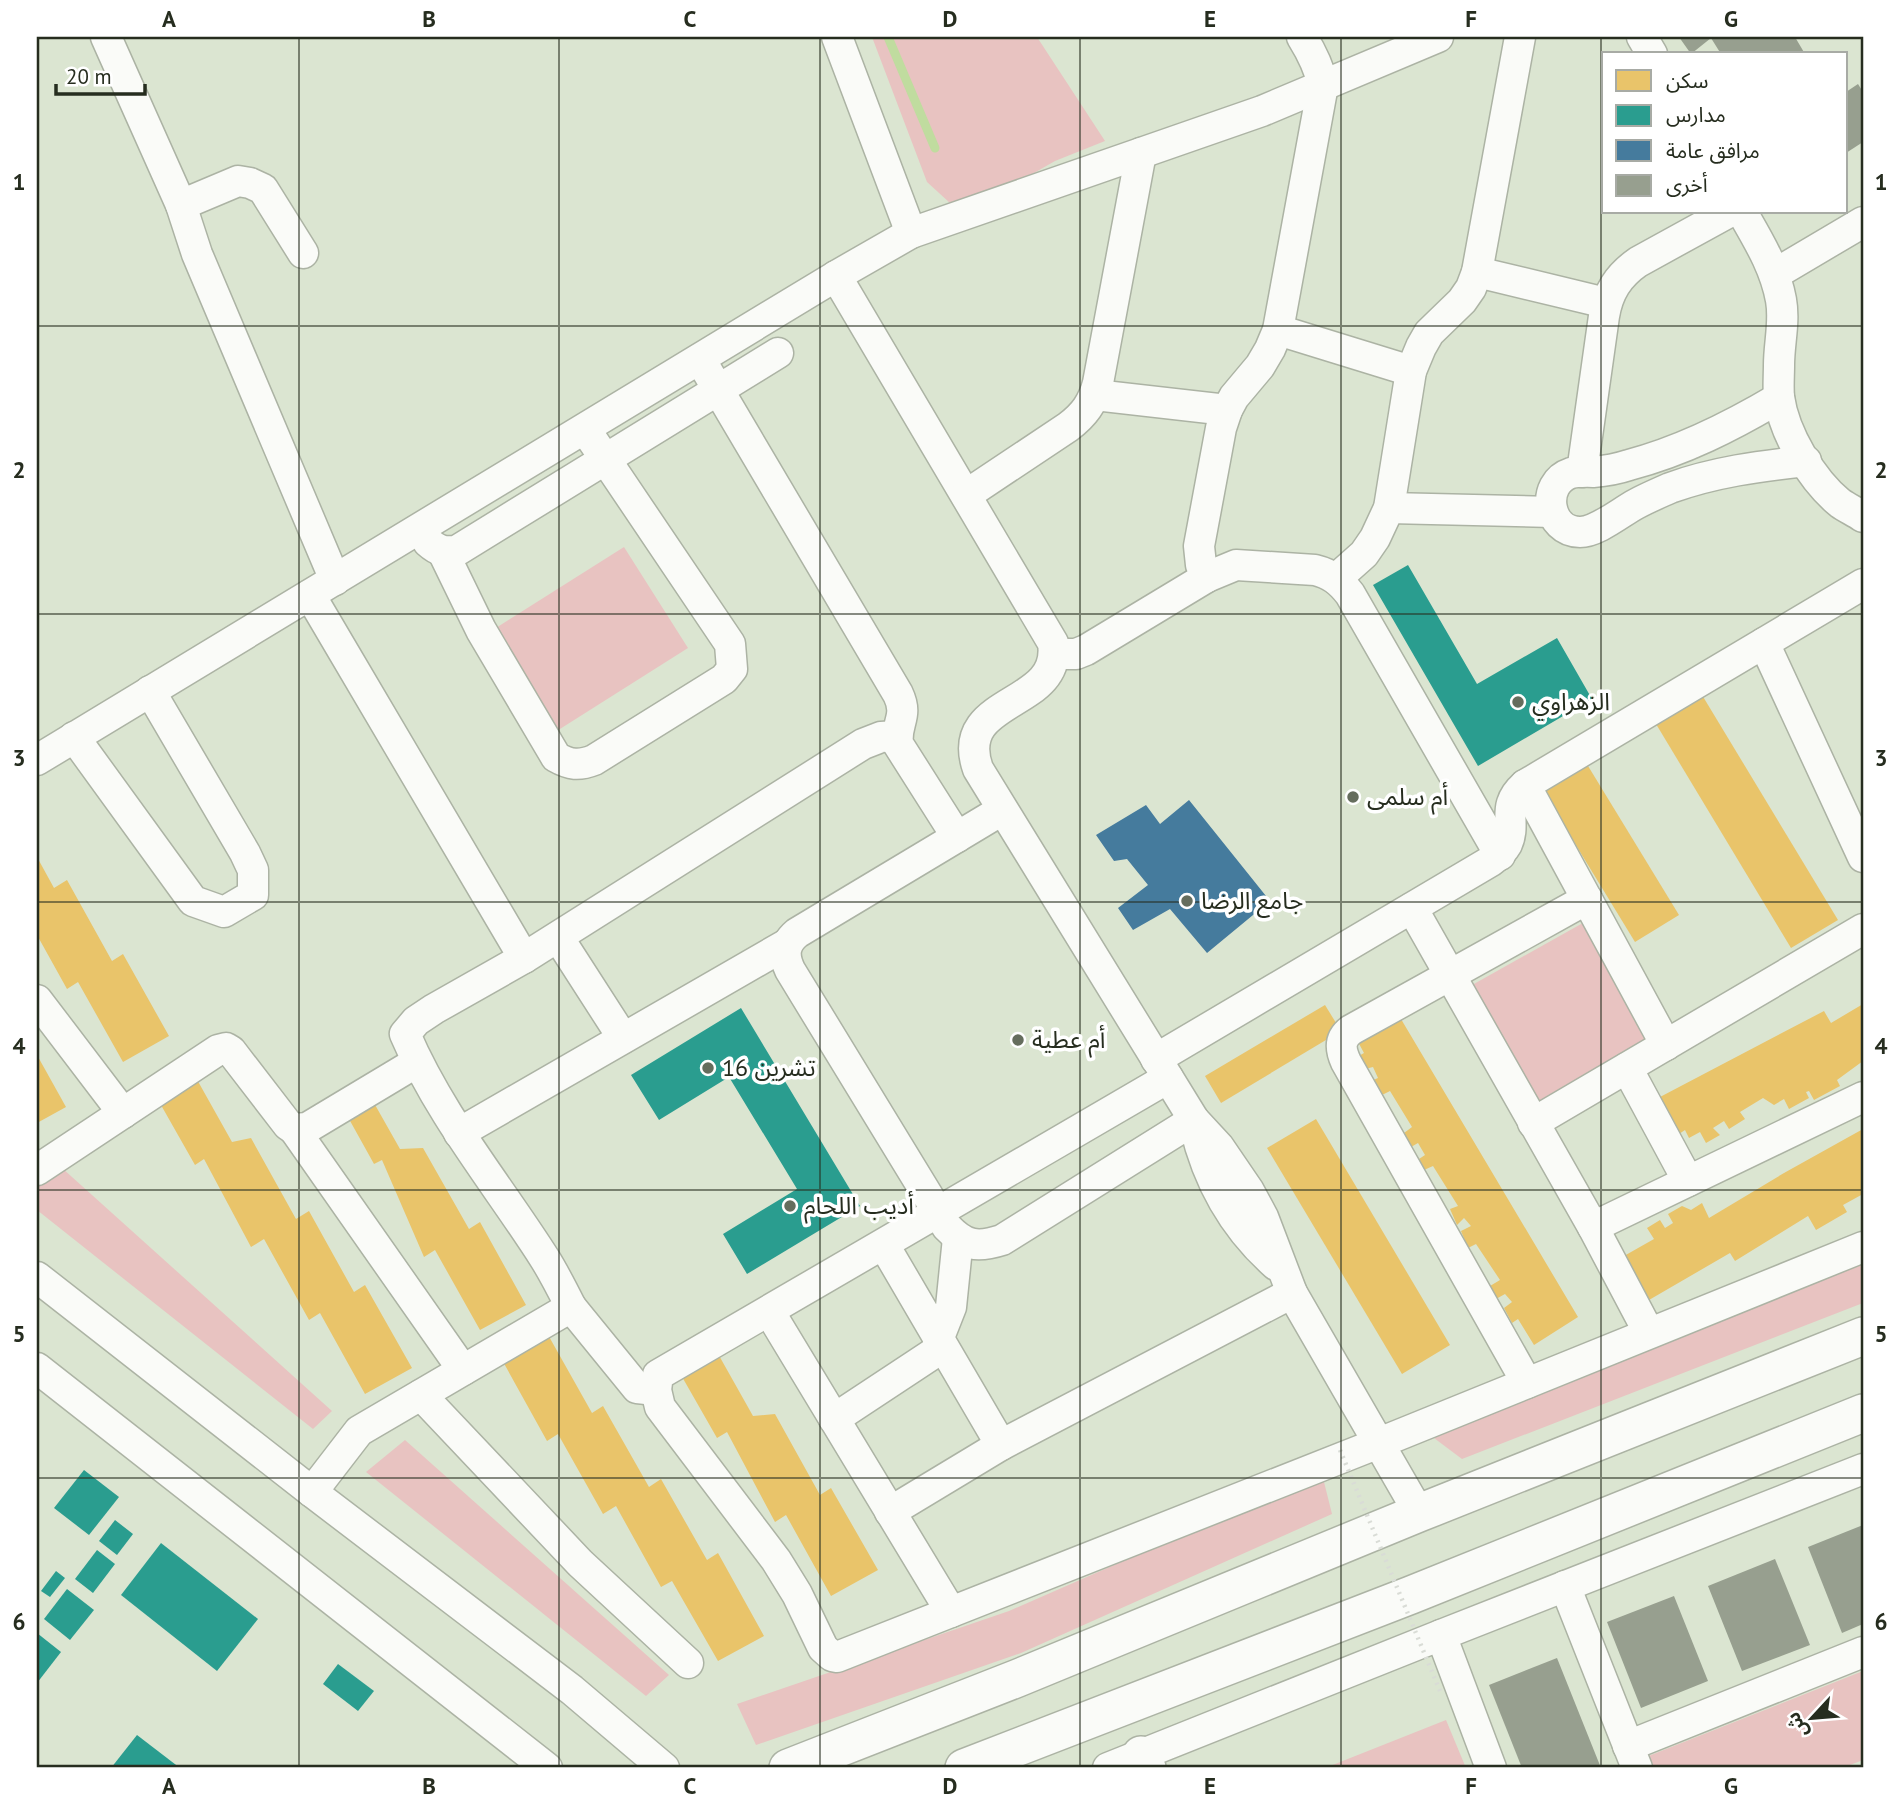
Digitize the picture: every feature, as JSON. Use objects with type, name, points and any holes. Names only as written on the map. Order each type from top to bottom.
[{"type":"main road","points":[[788,1768],[1018,1678],[1419,1513],[1863,1336]]},
{"type":"main road","points":[[964,1768],[1411,1595],[1863,1413]]},
{"type":"street","points":[[106,37],[181,205],[322,587],[524,958]]},
{"type":"street","points":[[837,37],[911,233]]},
{"type":"street","points":[[1207,577],[1201,565],[1199,546],[1221,428],[1234,397],[1260,366],[1278,330],[1323,85],[1320,70],[1302,37]]},
{"type":"street","points":[[37,760],[911,233],[1262,111],[1438,37]]},
{"type":"street","points":[[1336,579],[1364,554],[1389,508],[1412,370],[1421,347],[1429,333],[1462,301],[1477,272],[1520,37]]},
{"type":"street","points":[[966,495],[1080,418],[1089,407],[1095,395],[1140,153]]},
{"type":"street","points":[[181,205],[238,181],[250,183],[263,189],[303,253]]},
{"type":"street","points":[[1582,472],[1606,303],[1617,281],[1632,266],[1725,214]]},
{"type":"street","points":[[1743,214],[1775,274],[1782,303],[1779,398],[1790,435],[1816,479],[1841,503],[1863,517]]},
{"type":"street","points":[[1775,274],[1863,222]]},
{"type":"street","points":[[1477,272],[1606,303]]},
{"type":"street","points":[[836,276],[1053,643],[1053,666],[1047,676],[993,715],[977,733],[973,744],[978,769],[1194,1119],[1219,1147],[1249,1191],[1263,1217],[1288,1282],[1419,1513]]},
{"type":"street","points":[[1278,330],[1412,370]]},
{"type":"street","points":[[420,529],[435,549],[443,552],[458,550],[778,353]]},
{"type":"street","points":[[699,359],[898,694],[904,711],[897,736],[902,751],[957,838]]},
{"type":"street","points":[[1095,395],[1227,410]]},
{"type":"street","points":[[1779,398],[1744,418],[1671,452],[1612,470],[1571,474],[1560,480],[1553,489],[1550,500],[1552,512],[1557,522],[1567,529],[1590,531],[1670,488],[1721,474],[1805,461]]},
{"type":"street","points":[[443,552],[481,630],[556,757],[568,764],[582,765],[594,760],[724,679],[732,669],[730,644],[584,429]]},
{"type":"street","points":[[1708,436],[1721,474]]},
{"type":"street","points":[[1389,508],[1552,512]]},
{"type":"street","points":[[1055,654],[1076,654],[1086,650],[1226,568],[1245,565],[1326,573],[1350,594],[1500,855]]},
{"type":"street","points":[[1863,584],[1525,785],[1513,801],[1510,834],[1506,845],[1500,855],[1491,862],[1412,908],[939,1213],[659,1375],[656,1390],[660,1407],[776,1560],[797,1594],[823,1648],[837,1657],[1379,1443],[1863,1247]]},
{"type":"street","points":[[1764,643],[1863,857]]},
{"type":"street","points":[[74,737],[193,901],[224,912],[253,895],[253,870],[245,853],[150,691]]},
{"type":"street","points":[[656,1390],[636,1388],[571,1307],[546,1260],[459,1133],[416,1062],[405,1034],[416,1021],[558,937],[863,744],[881,737],[897,736]]},
{"type":"street","points":[[1525,785],[1666,1045]]},
{"type":"street","points":[[459,1133],[787,944],[797,933],[1002,810]]},
{"type":"street","points":[[1527,1383],[1346,1062],[1341,1047],[1346,1034],[1352,1030],[1587,899]]},
{"type":"street","points":[[1412,908],[1593,1227],[1649,1333]]},
{"type":"street","points":[[1534,1122],[1863,929]]},
{"type":"street","points":[[558,937],[623,1038]]},
{"type":"street","points":[[787,944],[785,961],[790,970],[947,1227],[958,1238],[972,1244],[988,1245],[1002,1240],[1194,1119]]},
{"type":"street","points":[[37,1000],[123,1113]]},
{"type":"street","points":[[37,1170],[211,1054],[226,1048],[294,1129],[463,1370]]},
{"type":"street","points":[[294,1129],[307,1128],[416,1062]]},
{"type":"street","points":[[1627,1068],[1688,1181]]},
{"type":"street","points":[[1593,1227],[1863,1097]]},
{"type":"street","points":[[834,1419],[941,1343],[951,1307],[958,1238]]},
{"type":"street","points":[[884,1245],[1001,1445]]},
{"type":"street","points":[[37,1277],[312,1492],[572,1690],[664,1768]]},
{"type":"street","points":[[890,1512],[1001,1445],[1288,1282]]},
{"type":"street","points":[[312,1492],[359,1431],[571,1307]]},
{"type":"street","points":[[769,1311],[951,1612]]},
{"type":"street","points":[[37,1368],[547,1768]]},
{"type":"street","points":[[421,1395],[580,1563],[688,1663]]},
{"type":"street","points":[[1132,1764],[1441,1635],[1863,1469]]},
{"type":"street","points":[[1565,1586],[1632,1757],[1863,1652]]},
{"type":"street","points":[[1441,1635],[1492,1768]]},
{"type":"path","points":[[1340,1450],[1440,1691]]},
{"type":"shaded area","points":[[872,37],[1037,37],[1105,141],[1055,161],[962,214],[927,182]]},
{"type":"shaded area","points":[[624,547],[688,648],[552,734],[488,633]]},
{"type":"shaded area","points":[[1590,919],[1657,1039],[1531,1109],[1465,989]]},
{"type":"shaded area","points":[[62,1168],[332,1411],[313,1429],[37,1210],[37,1185]]},
{"type":"shaded area","points":[[1863,1244],[1863,1303],[1462,1459],[1422,1429]]},
{"type":"shaded area","points":[[405,1440],[669,1675],[646,1696],[366,1472]]},
{"type":"shaded area","points":[[1322,1474],[1332,1514],[1021,1653],[756,1745],[737,1704],[1009,1611]]},
{"type":"shaded area","points":[[1863,1671],[1863,1760],[1842,1768],[1645,1768],[1641,1759]]},
{"type":"shaded area","points":[[1446,1720],[1466,1768],[1325,1768]]},
{"type":"building: سكن","points":[[1699,690],[1838,920],[1791,948],[1653,719]]},
{"type":"building: سكن","points":[[1585,761],[1679,915],[1635,942],[1541,788]]},
{"type":"building: سكن","points":[[37,857],[54,888],[67,880],[112,961],[123,954],[169,1036],[123,1062],[78,982],[67,989],[37,935]]},
{"type":"building: سكن","points":[[1863,1004],[1863,1061],[1837,1080],[1840,1086],[1814,1100],[1809,1091],[1806,1092],[1809,1098],[1789,1109],[1784,1099],[1774,1105],[1763,1098],[1740,1112],[1745,1119],[1729,1129],[1724,1121],[1713,1128],[1720,1135],[1706,1143],[1700,1132],[1689,1138],[1685,1130],[1679,1134],[1660,1097],[1824,1011],[1831,1023]]},
{"type":"building: سكن","points":[[1325,1005],[1341,1031],[1221,1103],[1205,1076]]},
{"type":"building: سكن","points":[[1398,1014],[1578,1317],[1534,1345],[1518,1319],[1512,1323],[1504,1308],[1512,1302],[1505,1294],[1496,1299],[1490,1286],[1500,1280],[1476,1244],[1468,1248],[1461,1231],[1471,1226],[1464,1218],[1457,1225],[1450,1209],[1458,1206],[1433,1166],[1424,1170],[1419,1159],[1425,1155],[1418,1143],[1411,1147],[1404,1133],[1412,1127],[1390,1091],[1380,1096],[1371,1081],[1378,1078],[1373,1067],[1365,1069],[1357,1057],[1364,1053],[1357,1040]]},
{"type":"building: سكن","points":[[37,1055],[66,1107],[37,1123]]},
{"type":"building: سكن","points":[[195,1076],[232,1142],[251,1138],[296,1219],[309,1211],[354,1292],[365,1285],[412,1368],[365,1394],[320,1313],[309,1320],[264,1239],[251,1247],[204,1159],[195,1165],[157,1098]]},
{"type":"building: سكن","points":[[374,1103],[400,1149],[423,1148],[469,1229],[480,1222],[526,1305],[480,1330],[435,1250],[424,1257],[382,1160],[374,1164],[349,1119]]},
{"type":"building: سكن","points":[[1316,1119],[1450,1345],[1402,1374],[1267,1148]]},
{"type":"building: سكن","points":[[1863,1129],[1863,1194],[1843,1205],[1847,1212],[1816,1230],[1808,1216],[1735,1261],[1730,1253],[1649,1300],[1624,1256],[1654,1239],[1647,1228],[1660,1220],[1665,1228],[1673,1223],[1668,1214],[1682,1206],[1691,1210],[1702,1203],[1709,1218]]},
{"type":"building: سكن","points":[[547,1333],[592,1413],[603,1406],[649,1487],[661,1479],[707,1560],[718,1553],[764,1636],[718,1661],[672,1581],[661,1587],[616,1506],[603,1514],[558,1434],[547,1441],[501,1358]]},
{"type":"building: سكن","points":[[717,1352],[753,1416],[775,1414],[820,1495],[831,1488],[878,1570],[831,1596],[786,1515],[775,1522],[727,1432],[717,1438],[681,1375]]},
{"type":"building: مدارس","points":[[1408,565],[1477,684],[1557,638],[1592,699],[1478,766],[1373,585]]},
{"type":"building: مدارس","points":[[741,1008],[860,1206],[747,1274],[723,1234],[797,1189],[729,1077],[659,1120],[631,1075]]},
{"type":"building: مدارس","points":[[84,1470],[119,1497],[89,1535],[54,1508]]},
{"type":"building: مدارس","points":[[115,1520],[133,1534],[117,1555],[99,1541]]},
{"type":"building: مدارس","points":[[161,1543],[258,1619],[217,1671],[121,1595]]},
{"type":"building: مدارس","points":[[97,1550],[115,1564],[93,1593],[75,1579]]},
{"type":"building: مدارس","points":[[56,1571],[65,1578],[50,1597],[41,1591]]},
{"type":"building: مدارس","points":[[67,1589],[94,1610],[70,1640],[44,1619]]},
{"type":"building: مدارس","points":[[37,1633],[61,1652],[37,1683]]},
{"type":"building: مدارس","points":[[338,1664],[374,1691],[358,1711],[323,1684]]},
{"type":"building: مدارس","points":[[137,1735],[180,1768],[111,1768]]},
{"type":"building: مرافق عامة","points":[[1189,800],[1270,901],[1207,953],[1170,909],[1133,930],[1118,908],[1148,885],[1127,859],[1114,861],[1096,835],[1146,805],[1160,824]]},
{"type":"building: أخرى","points":[[1679,37],[1795,37],[1804,52],[1720,52],[1711,38],[1694,52],[1690,52]]},
{"type":"building: أخرى","points":[[1858,84],[1863,92],[1863,142],[1848,152],[1848,91]]},
{"type":"building: أخرى","points":[[1863,1525],[1863,1624],[1842,1633],[1808,1547]]},
{"type":"building: أخرى","points":[[1775,1559],[1810,1645],[1742,1671],[1708,1586]]},
{"type":"building: أخرى","points":[[1674,1596],[1708,1681],[1641,1708],[1607,1622]]},
{"type":"building: أخرى","points":[[1557,1658],[1601,1768],[1522,1768],[1489,1685]]},
{"type":"waterway","points":[[888,37],[935,148]]},
{"type":"place","name":"الزهراوي","points":[[1518,702]]},
{"type":"place","name":"أم سلمى","points":[[1353,797]]},
{"type":"place","name":"جامع الرضا","points":[[1187,901]]},
{"type":"place","name":"أم عطية","points":[[1018,1040]]},
{"type":"place","name":"16 تشرين","points":[[708,1068]]},
{"type":"place","name":"أديب اللحام","points":[[790,1206]]}]
